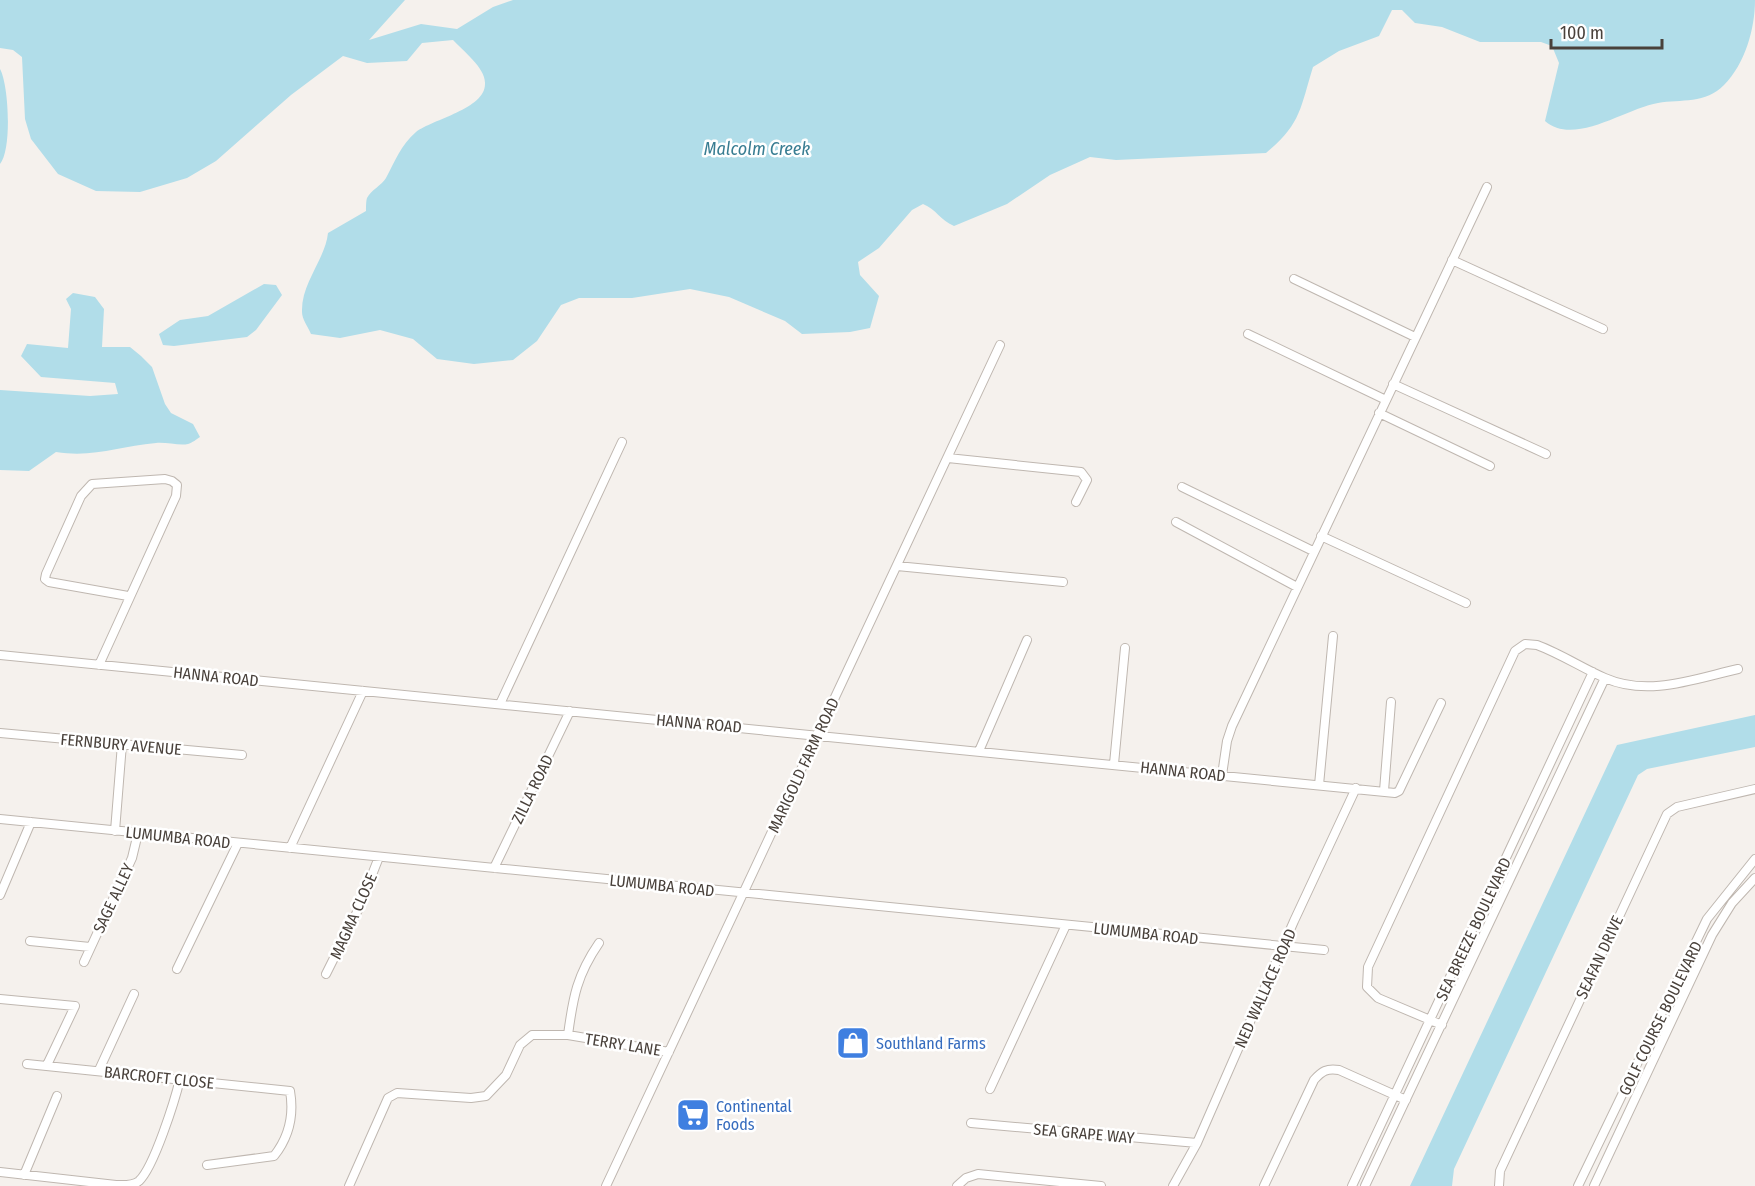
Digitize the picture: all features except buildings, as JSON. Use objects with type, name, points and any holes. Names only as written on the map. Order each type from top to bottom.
[{"type":"street","points":[[1222,775],[1229,733],[1487,187]]},
{"type":"street","points":[[1452,260],[1603,329]]},
{"type":"street","points":[[1294,279],[1415,338]]},
{"type":"street","points":[[1248,334],[1386,399]]},
{"type":"street","name":"MARIGOLD FARM ROAD","points":[[606,1186],[1000,345]]},
{"type":"street","points":[[1393,384],[1545,454]]},
{"type":"street","points":[[1379,413],[1490,466]]},
{"type":"street","points":[[500,704],[622,442]]},
{"type":"street","points":[[948,458],[1081,472],[1087,480],[1076,502]]},
{"type":"street","points":[[99,665],[128,597],[176,496],[177,486],[172,481],[165,479],[92,484],[81,496],[46,573],[45,579],[49,582],[119,593],[128,597]]},
{"type":"street","points":[[1182,488],[1314,551]]},
{"type":"street","points":[[1176,522],[1297,587]]},
{"type":"street","points":[[1321,536],[1466,603]]},
{"type":"street","points":[[897,566],[1063,582]]},
{"type":"street","points":[[1319,784],[1334,636]]},
{"type":"street","points":[[979,751],[1028,640]]},
{"type":"street","points":[[1442,1025],[1372,993],[1367,987],[1368,967],[1515,651],[1532,644],[1605,678],[1632,687],[1651,688],[1738,669]]},
{"type":"street","points":[[1114,764],[1125,648]]},
{"type":"street","name":"HANNA ROAD","points":[[0,655],[1398,792],[1441,704]]},
{"type":"street","name":"SEA BREEZE BOULEVARD","points":[[1352,1186],[1593,672]]},
{"type":"street","name":"SEA BREEZE BOULEVARD","points":[[1365,1186],[1605,678]]},
{"type":"street","points":[[290,848],[363,691]]},
{"type":"street","points":[[1384,791],[1391,702]]},
{"type":"street","name":"ZILLA ROAD","points":[[494,868],[570,711]]},
{"type":"street","name":"FERNBURY AVENUE","points":[[0,733],[242,755]]},
{"type":"street","points":[[115,831],[122,744]]},
{"type":"street","name":"NED WALLACE ROAD","points":[[1173,1186],[1197,1143],[1356,788]]},
{"type":"street","name":"SEAFAN DRIVE","points":[[1499,1186],[1500,1171],[1667,814],[1677,807],[1755,789]]},
{"type":"street","name":"LUMUMBA ROAD","points":[[0,819],[1324,950]]},
{"type":"street","points":[[0,895],[31,822]]},
{"type":"street","name":"SAGE ALLEY","points":[[84,962],[132,858],[138,833]]},
{"type":"street","points":[[177,969],[238,843]]},
{"type":"street","name":"MAGMA CLOSE","points":[[326,974],[359,908],[379,857]]},
{"type":"street","name":"GOLF COURSE BOULEVARD","points":[[1578,1186],[1707,919],[1755,859]]},
{"type":"street","name":"GOLF COURSE BOULEVARD","points":[[1594,1186],[1712,935],[1722,916],[1755,878]]},
{"type":"street","points":[[990,1089],[1066,925]]},
{"type":"street","points":[[30,942],[90,947]]},
{"type":"street","name":"TERRY LANE","points":[[599,943],[584,965],[573,993],[568,1035],[669,1052]]},
{"type":"street","points":[[99,1070],[134,994]]},
{"type":"street","points":[[0,999],[75,1006],[47,1065]]},
{"type":"street","points":[[349,1186],[388,1098],[397,1093],[471,1098],[486,1096],[506,1075],[520,1045],[532,1035],[568,1035]]},
{"type":"street","name":"BARCROFT CLOSE","points":[[27,1064],[290,1091],[292,1119],[280,1148],[274,1156],[207,1165]]},
{"type":"street","points":[[1264,1186],[1314,1080],[1322,1071],[1339,1070],[1406,1100]]},
{"type":"street","points":[[1,1174],[116,1186],[135,1184],[141,1179],[174,1106],[180,1079]]},
{"type":"street","points":[[24,1175],[57,1096]]},
{"type":"street","name":"SEA GRAPE WAY","points":[[971,1123],[1197,1143]]},
{"type":"street","points":[[957,1186],[966,1178],[978,1174],[1101,1186]]},
{"type":"water","name":"Malcolm Creek","points":[[0,0],[405,0],[369,40],[421,24],[457,29],[493,7],[513,0],[1755,0],[1755,11],[1751,34],[1743,57],[1731,77],[1717,91],[1693,100],[1645,106],[1600,124],[1570,130],[1557,128],[1545,121],[1559,63],[1552,46],[1541,42],[1480,42],[1442,27],[1415,23],[1402,10],[1392,10],[1379,36],[1339,51],[1313,67],[1298,115],[1278,143],[1266,153],[1116,160],[1090,157],[1050,175],[1007,204],[954,226],[923,204],[912,210],[879,248],[858,262],[860,275],[879,296],[870,328],[850,332],[802,334],[785,321],[729,297],[690,289],[632,298],[579,298],[561,305],[537,341],[513,360],[474,364],[437,359],[413,339],[380,330],[340,338],[311,334],[302,312],[305,291],[323,253],[328,233],[366,211],[369,195],[384,181],[402,148],[416,132],[468,107],[483,93],[485,84],[482,72],[453,40],[422,43],[407,61],[367,63],[343,56],[291,95],[216,161],[187,178],[140,192],[96,191],[58,174],[31,139],[25,119],[22,57],[13,50],[0,48]]},
{"type":"water","points":[[0,69],[7,102],[8,132],[4,157],[0,164]]},
{"type":"water","points":[[264,284],[276,285],[282,295],[256,330],[247,337],[174,346],[163,345],[159,334],[180,320],[208,316]]},
{"type":"water","points":[[73,293],[95,297],[104,309],[102,347],[130,347],[141,356],[152,367],[165,404],[171,413],[193,424],[200,437],[185,444],[143,444],[82,454],[56,452],[29,471],[0,470],[0,390],[90,396],[118,394],[115,383],[41,377],[21,356],[27,344],[68,348],[71,309],[66,299]]},
{"type":"water","points":[[1755,715],[1755,747],[1647,769],[1638,775],[1454,1169],[1452,1186],[1410,1186],[1617,745]]},
{"type":"place","name":"Southland Farms","points":[[853,1043]]},
{"type":"place","name":"Continental Foods","points":[[693,1115]]}]
